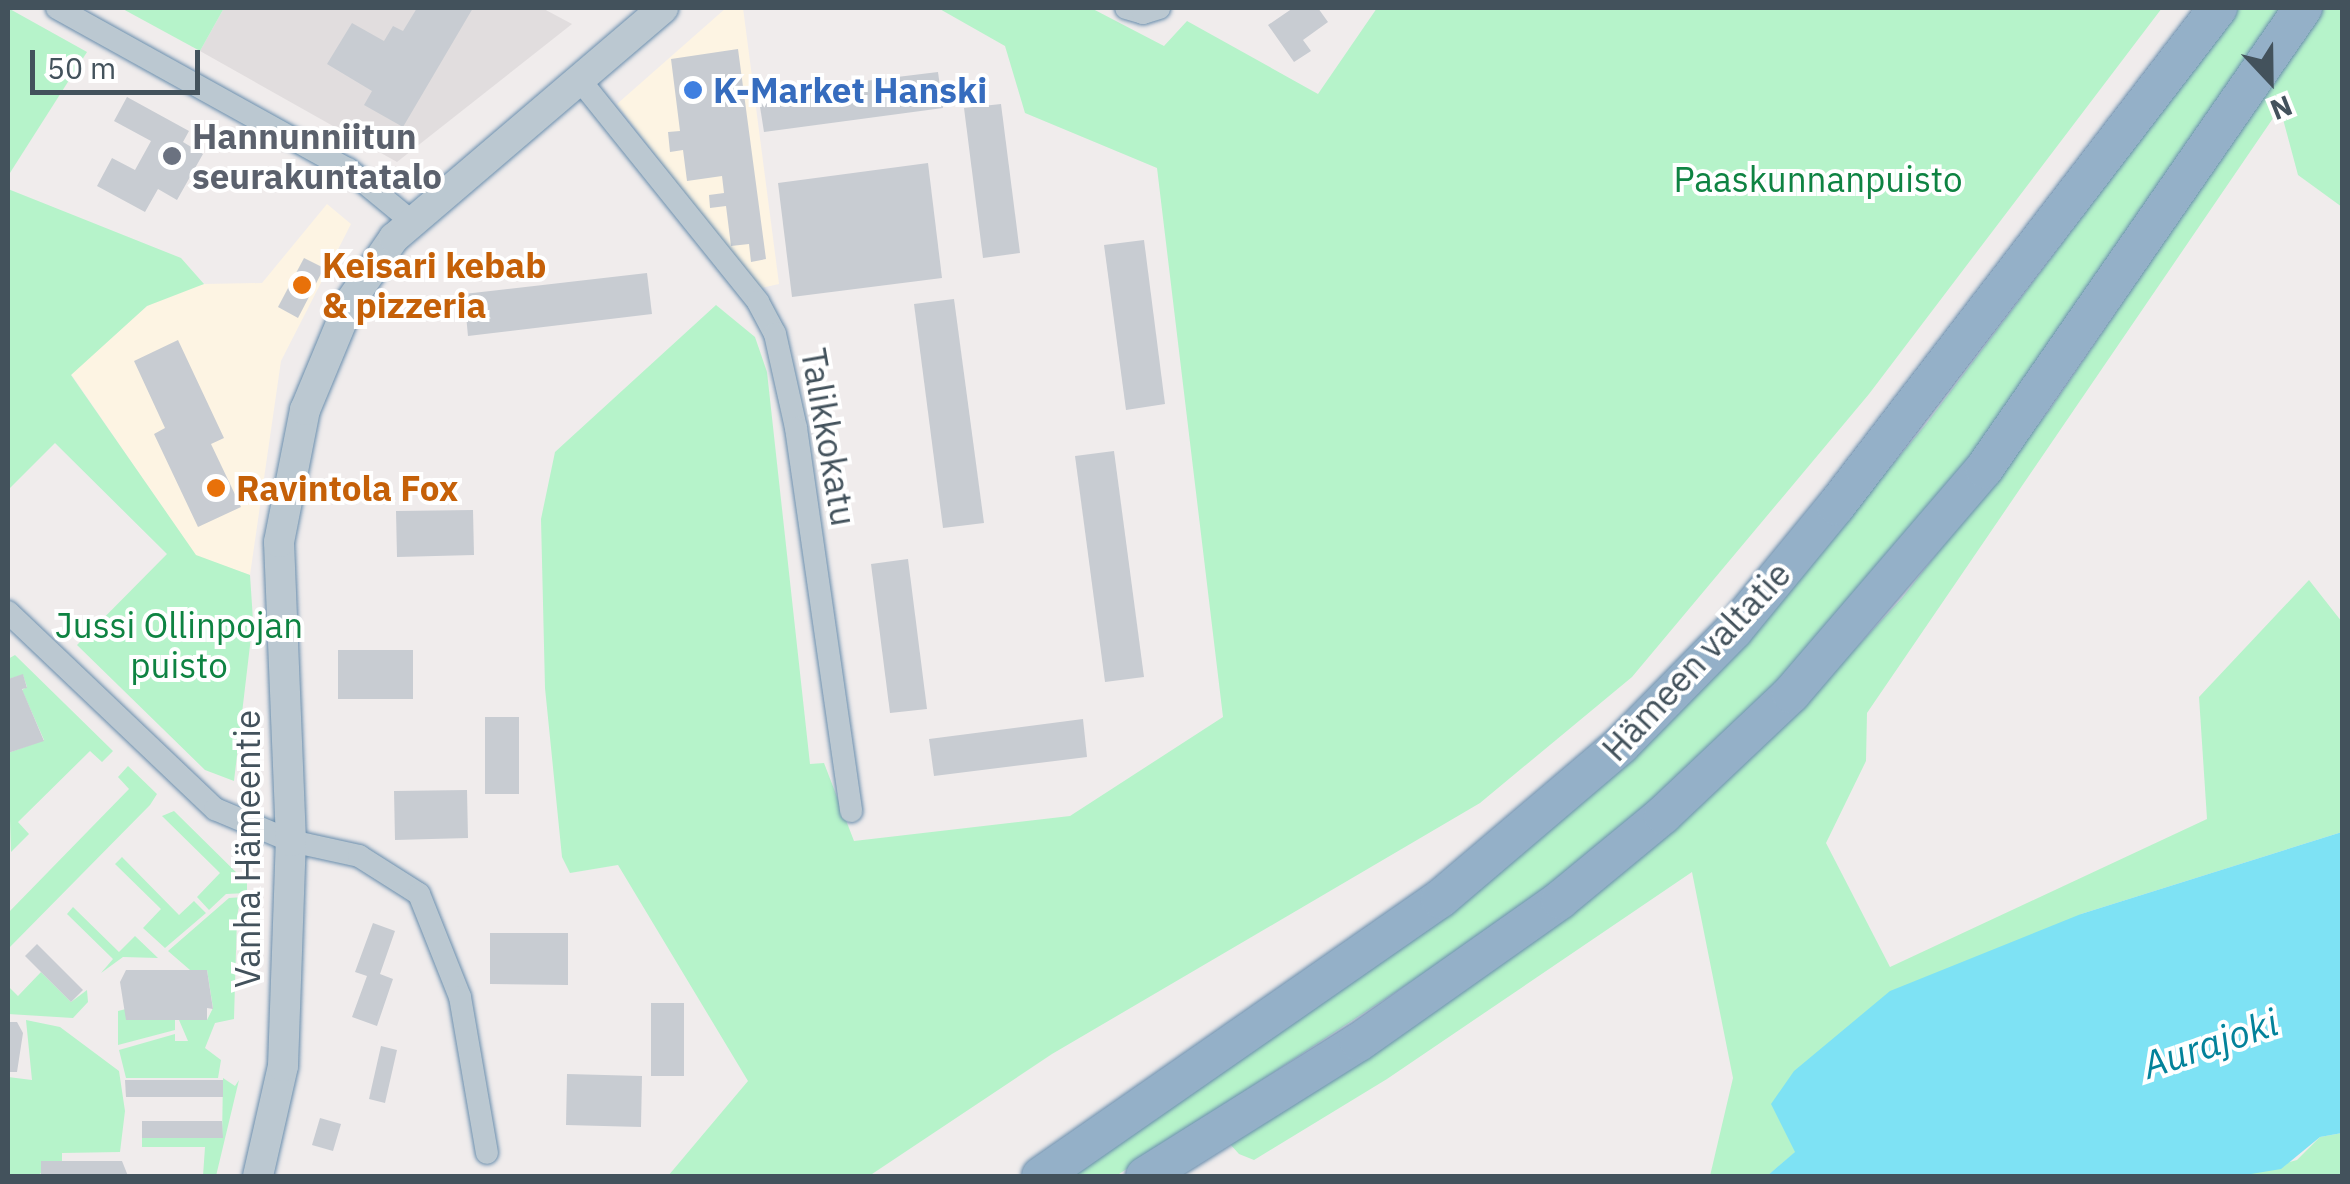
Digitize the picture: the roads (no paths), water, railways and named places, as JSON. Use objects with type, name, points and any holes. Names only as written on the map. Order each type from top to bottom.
[{"type":"highway","name":"Hämeen valtatie","points":[[1041,1176],[1440,899],[1621,745],[1734,630],[1836,506],[2218,8]]},
{"type":"highway","points":[[1146,1176],[1359,1042],[1560,900],[1663,814],[1791,694],[1984,469],[2303,8]]},
{"type":"street","points":[[57,8],[348,169],[410,221]]},
{"type":"street","name":"Vanha Hämeentie","points":[[258,1176],[283,1066],[290,840],[278,542],[292,456],[350,302],[410,221],[664,8]]},
{"type":"street","points":[[1126,8],[1159,8]]},
{"type":"street","name":"Talikkokatu","points":[[579,79],[758,302],[775,334],[796,428],[850,812]]},
{"type":"street","points":[[8,612],[198,796],[290,840],[359,856],[419,894],[460,997],[487,1153]]},
{"type":"water","name":"Aurajoki","points":[[2342,832],[2342,1133],[2320,1137],[2281,1169],[2239,1176],[1767,1176],[1795,1152],[1771,1104],[1794,1071],[1890,991],[2081,914]]},
{"type":"place","name":"K-Market Hanski","points":[[693,90]]},
{"type":"place","name":"Hannunniitun seurakuntatalo","points":[[172,156]]},
{"type":"place","name":"Keisari kebab & pizzeria","points":[[302,285]]},
{"type":"place","name":"Ravintola Fox","points":[[216,488]]},
{"type":"park label","name":"Paaskunnanpuisto","points":[[1818,179]]},
{"type":"park label","name":"Jussi Ollinpojan puisto","points":[[179,645]]}]
